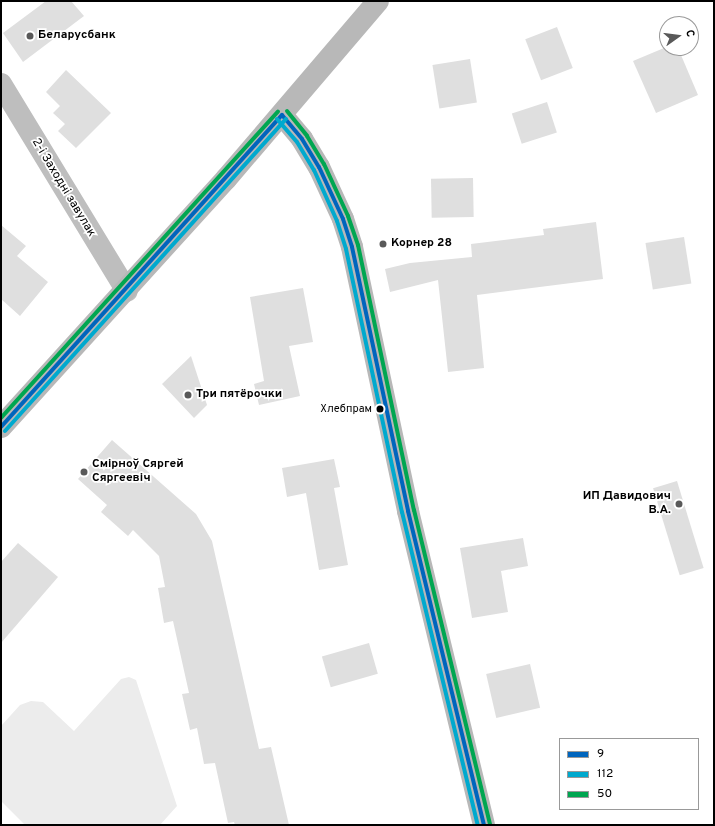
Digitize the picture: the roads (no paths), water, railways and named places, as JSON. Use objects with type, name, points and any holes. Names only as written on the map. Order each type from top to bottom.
[{"type":"main road","points":[[1,427],[126,291],[282,115],[378,1]]},
{"type":"main road","points":[[282,115],[302,139],[322,173],[341,213],[352,247],[408,511],[484,825]]},
{"type":"street","name":"2-і Заходні завулак","points":[[1,84],[126,291]]},
{"type":"place","name":"Беларусбанк","points":[[30,36]]},
{"type":"place","name":"Корнер 28","points":[[383,244]]},
{"type":"place","name":"Три пятёрочки","points":[[188,395]]},
{"type":"place","name":"Хлебпрам","points":[[380,409]]},
{"type":"place","name":"Смірноў Сяргей Сяргеевіч","points":[[84,472]]},
{"type":"place","name":"ИП Давидович В.А.","points":[[679,504]]}]
